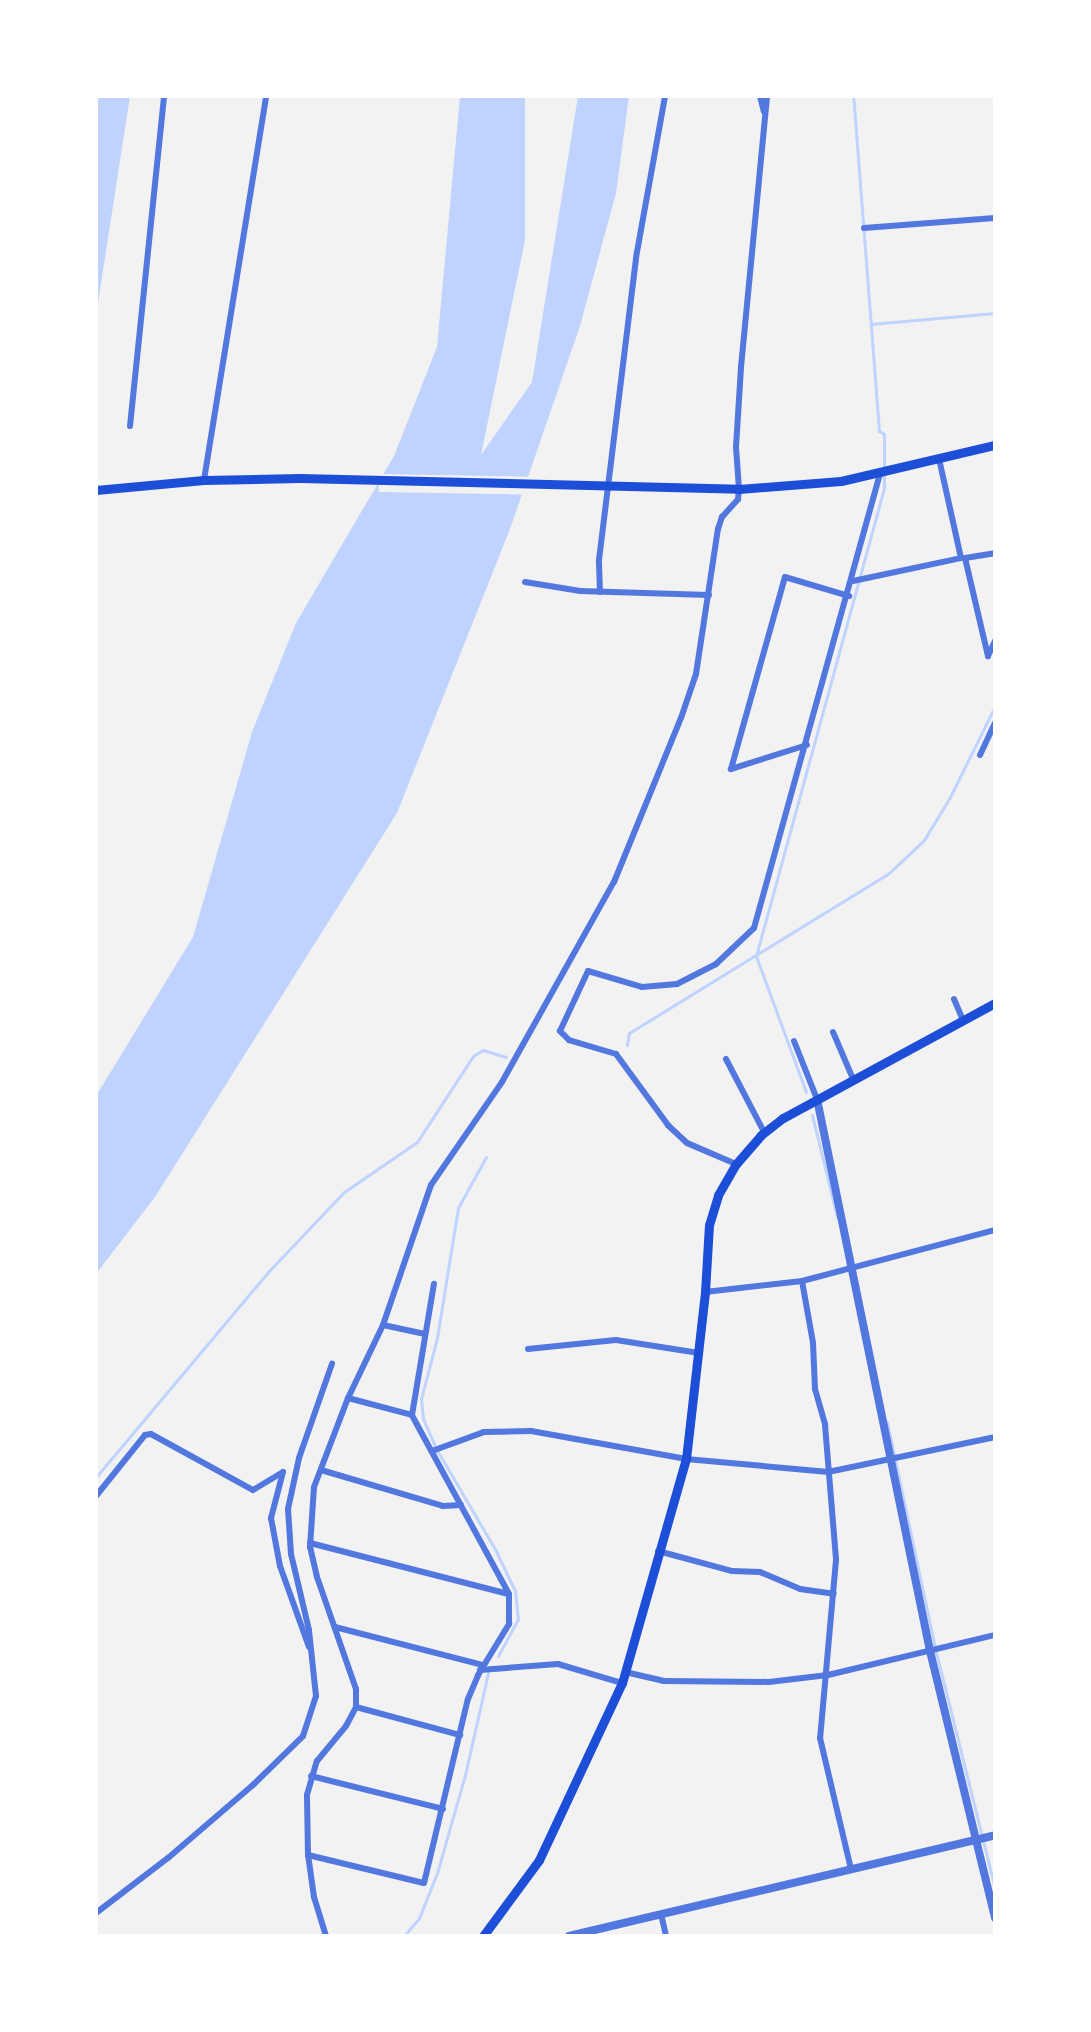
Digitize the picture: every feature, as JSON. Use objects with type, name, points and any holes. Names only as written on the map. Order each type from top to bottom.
[{"type":"main road","points":[[96,490],[204,480],[314,478],[739,489],[802,485],[880,473],[995,445]]},
{"type":"main road","points":[[483,1936],[539,1860],[622,1683],[686,1459],[705,1292],[709,1225],[718,1195],[736,1164],[764,1132],[817,1099],[995,1003]]},
{"type":"street","points":[[130,426],[164,96]]},
{"type":"street","points":[[204,480],[266,96]]},
{"type":"street","points":[[600,592],[599,560],[637,252],[665,96]]},
{"type":"street","points":[[760,96],[765,115]]},
{"type":"street","points":[[326,1936],[314,1897],[308,1855],[306,1824],[311,1776],[317,1761],[346,1726],[356,1707],[356,1689],[317,1577],[310,1543],[310,1515],[321,1470],[348,1398],[383,1325],[431,1185],[502,1082],[614,882],[642,820],[696,674],[718,529],[722,517],[738,499],[736,447],[741,367],[767,96]]},
{"type":"street","points":[[864,228],[995,218]]},
{"type":"street","points":[[939,459],[988,656],[995,641]]},
{"type":"street","points":[[736,1164],[687,1143],[668,1125],[616,1054],[569,1040],[560,1031],[588,971],[642,987],[677,984],[716,964],[754,928],[849,596],[880,473]]},
{"type":"street","points":[[853,581],[995,553]]},
{"type":"street","points":[[807,745],[731,769],[785,577],[849,596]]},
{"type":"street","points":[[525,582],[600,592],[709,595]]},
{"type":"street","points":[[980,755],[994,726]]},
{"type":"street","points":[[954,999],[963,1020]]},
{"type":"street","points":[[833,1032],[853,1079]]},
{"type":"street","points":[[794,1041],[817,1099],[930,1651],[995,1918]]},
{"type":"street","points":[[726,1059],[764,1132]]},
{"type":"street","points":[[705,1292],[802,1281],[849,1266],[995,1230]]},
{"type":"street","points":[[802,1281],[813,1343],[815,1389],[825,1425],[836,1560],[820,1738],[851,1869]]},
{"type":"street","points":[[412,1415],[434,1284]]},
{"type":"street","points":[[383,1325],[425,1334]]},
{"type":"street","points":[[528,1349],[616,1340],[699,1353]]},
{"type":"street","points":[[96,1913],[168,1858],[292,1750],[303,1736],[316,1696],[313,1658],[291,1554],[288,1509],[299,1458],[332,1364]]},
{"type":"street","points":[[308,1855],[424,1883],[468,1699],[482,1668],[509,1624],[509,1594],[435,1450],[412,1415],[348,1398]]},
{"type":"street","points":[[435,1450],[484,1432],[531,1431],[686,1459],[828,1472],[995,1437]]},
{"type":"street","points":[[96,1496],[145,1435],[151,1434],[253,1490],[283,1472],[271,1518],[282,1571],[313,1658]]},
{"type":"street","points":[[321,1470],[443,1506],[461,1505]]},
{"type":"street","points":[[310,1543],[509,1594]]},
{"type":"street","points":[[658,1551],[732,1571],[760,1572],[800,1589],[834,1594]]},
{"type":"street","points":[[335,1627],[482,1668],[558,1664],[622,1683]]},
{"type":"street","points":[[625,1672],[663,1681],[769,1682],[828,1675],[995,1635]]},
{"type":"street","points":[[356,1707],[460,1735]]},
{"type":"street","points":[[311,1776],[443,1809]]},
{"type":"street","points":[[569,1936],[995,1835]]},
{"type":"street","points":[[661,1914],[666,1936]]},
{"type":"water","points":[[96,96],[130,96],[96,316]]},
{"type":"water","points":[[460,96],[525,96],[525,240],[481,455],[532,382],[578,96],[629,96],[616,193],[580,326],[510,529],[397,813],[155,1197],[96,1274],[96,1096],[193,937],[252,732],[296,623],[394,456],[437,347]]},
{"type":"pier","points":[[379,474],[532,477],[532,495],[379,492]]},
{"type":"waterway","points":[[806,1092],[756,956],[884,487],[884,434],[879,431],[853,96]]},
{"type":"waterway","points":[[871,324],[995,313]]},
{"type":"waterway","points":[[627,1045],[629,1033],[889,873],[924,840],[950,797],[995,706]]},
{"type":"waterway","points":[[96,1477],[268,1272],[344,1192],[417,1142],[473,1056],[483,1050],[506,1057]]},
{"type":"waterway","points":[[812,1115],[837,1217]]},
{"type":"waterway","points":[[486,1157],[458,1208],[437,1338],[421,1399],[423,1419],[438,1452],[495,1549],[515,1591],[518,1619],[498,1656]]},
{"type":"waterway","points":[[887,1422],[934,1644],[995,1889]]},
{"type":"waterway","points":[[404,1936],[419,1918],[437,1873],[465,1775],[488,1673]]}]
